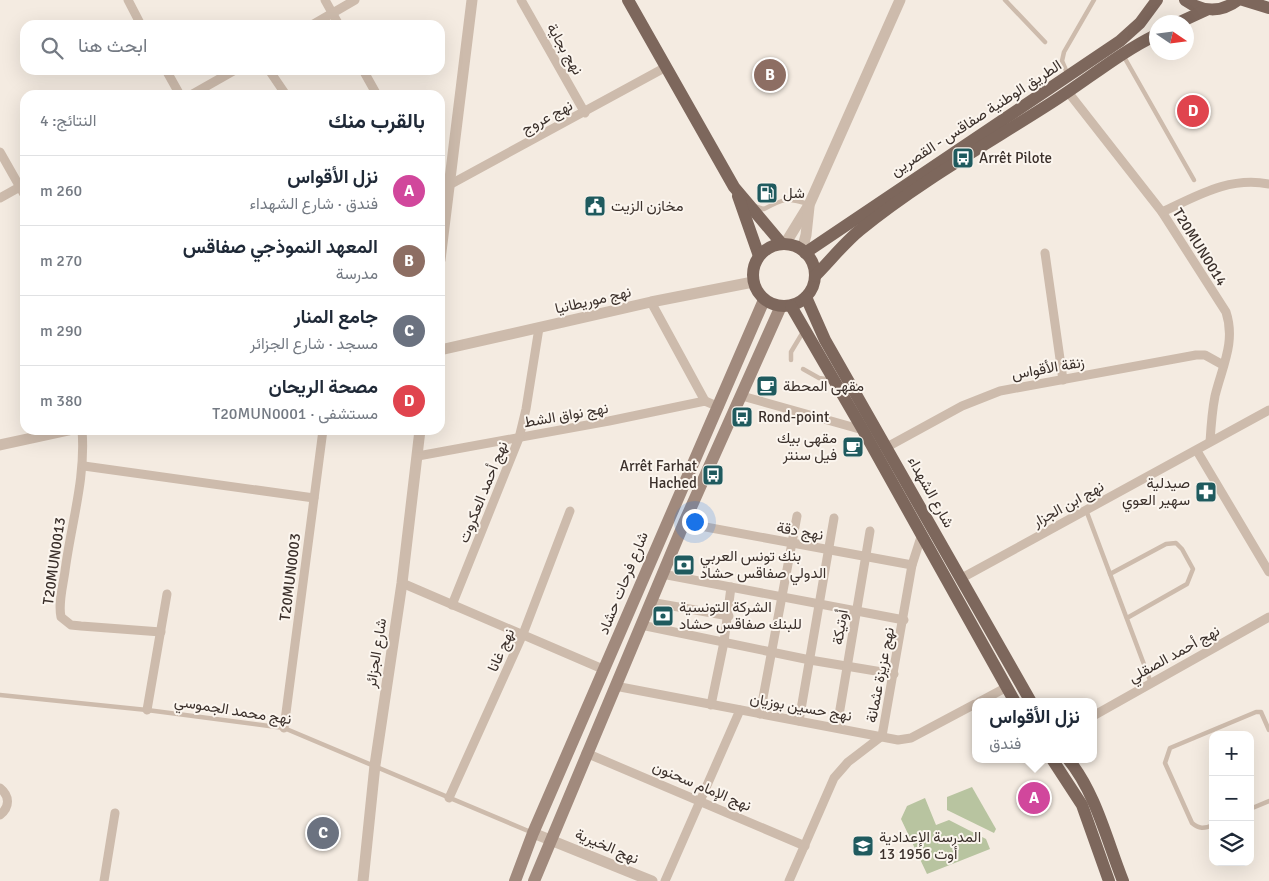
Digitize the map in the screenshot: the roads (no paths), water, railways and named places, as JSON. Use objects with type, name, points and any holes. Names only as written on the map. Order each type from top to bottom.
[{"type":"main road","points":[[628,0],[734,186],[759,256]]},
{"type":"main road","name":"الطريق الوطنية صفاقس - القصرين","points":[[804,252],[1069,77],[1120,41],[1140,23],[1157,0]]},
{"type":"main road","points":[[1185,0],[1193,6],[1206,10]]},
{"type":"main road","points":[[1194,16],[1206,10],[1224,8],[1238,0]]},
{"type":"main road","points":[[1243,0],[1269,8]]},
{"type":"main road","name":"الطريق الوطنية صفاقس - القصرين","points":[[815,276],[860,230],[963,158],[1068,92],[1122,54],[1149,39]]},
{"type":"main road","points":[[734,186],[784,244],[804,252],[811,260],[815,276],[812,287],[806,297],[786,306],[764,300],[753,282],[753,273],[759,256],[773,246],[784,244]]},
{"type":"main road","name":"شارع الشهداء","points":[[806,297],[825,340],[1029,698]]},
{"type":"main road","name":"شارع فرحات حشاد","points":[[515,881],[533,833],[605,670],[660,536],[719,407],[764,300]]},
{"type":"main road","points":[[534,881],[550,838],[684,523],[742,396],[786,306]]},
{"type":"main road","name":"شارع الشهداء","points":[[786,306],[805,329],[864,430],[1013,698]]},
{"type":"main road","points":[[1055,763],[1082,805],[1109,881]]},
{"type":"main road","points":[[1071,763],[1078,772],[1090,797],[1123,881]]},
{"type":"street","points":[[128,0],[139,20]]},
{"type":"street","points":[[325,0],[336,20]]},
{"type":"street","points":[[320,20],[355,0]]},
{"type":"street","points":[[445,187],[472,0]]},
{"type":"street","name":"نهج بجاية","points":[[521,0],[585,113]]},
{"type":"street","points":[[784,244],[809,205],[900,0]]},
{"type":"street","name":"نهج عروج","points":[[445,187],[585,113],[666,67]]},
{"type":"street","points":[[169,75],[177,90]]},
{"type":"street","points":[[200,90],[225,75]]},
{"type":"street","points":[[272,75],[283,90]]},
{"type":"street","points":[[366,75],[374,90]]},
{"type":"street","name":"T20MUN0014","points":[[1068,92],[1162,212],[1226,312],[1231,334],[1212,412],[1210,442]]},
{"type":"street","points":[[0,152],[20,182]]},
{"type":"street","points":[[1162,212],[1210,189],[1227,184],[1242,182],[1269,184]]},
{"type":"street","points":[[0,198],[20,186]]},
{"type":"street","points":[[804,252],[809,205]]},
{"type":"street","points":[[1046,253],[1063,380]]},
{"type":"street","name":"نهج موريطانيا","points":[[445,349],[651,302],[753,282]]},
{"type":"street","points":[[651,302],[705,401],[719,407]]},
{"type":"street","name":"نهج أحمد العكروت","points":[[452,605],[519,438],[526,409],[539,328]]},
{"type":"street","name":"زنقة الأقواس","points":[[887,447],[962,406],[989,395],[1196,355],[1205,355],[1223,365]]},
{"type":"street","points":[[742,396],[864,430]]},
{"type":"street","name":"نهج نواق الشط","points":[[418,456],[705,401]]},
{"type":"street","name":"نهج ابن الجزار","points":[[960,579],[1269,410]]},
{"type":"street","points":[[0,445],[46,435]]},
{"type":"street","points":[[82,435],[84,466],[314,498]]},
{"type":"street","name":"T20MUN0003","points":[[284,728],[322,435]]},
{"type":"street","name":"شارع الجزائر","points":[[362,881],[375,765],[402,583],[420,435]]},
{"type":"street","points":[[1197,451],[1269,572]]},
{"type":"street","name":"T20MUN0013","points":[[84,466],[66,558],[60,605],[61,617],[65,622],[76,626],[161,632]]},
{"type":"street","name":"نهج غانا","points":[[449,798],[523,634],[570,511]]},
{"type":"street","points":[[760,714],[797,516]]},
{"type":"street","points":[[799,721],[834,518]]},
{"type":"street","name":"نهج دقة","points":[[684,523],[912,565]]},
{"type":"street","name":"أوتيكة","points":[[837,727],[870,531]]},
{"type":"street","name":"نهج عزيزة عثمانة","points":[[790,881],[822,801],[834,778],[855,756],[882,736],[904,620],[912,565],[922,534]]},
{"type":"street","points":[[662,574],[904,620]]},
{"type":"street","points":[[402,583],[605,670]]},
{"type":"street","points":[[710,705],[724,642],[731,587]]},
{"type":"street","points":[[147,710],[167,594]]},
{"type":"street","points":[[650,602],[728,616]]},
{"type":"street","name":"نهج أحمد الصقلي","points":[[1097,714],[1269,617]]},
{"type":"street","points":[[641,625],[810,660],[894,674]]},
{"type":"street","name":"نهج حسين بوزيان","points":[[615,686],[898,740],[911,738],[972,706]]},
{"type":"street","points":[[986,698],[1007,687]]},
{"type":"street","points":[[665,881],[740,710]]},
{"type":"street","name":"نهج الإمام سحنون","points":[[586,753],[702,800],[805,846]]},
{"type":"street","points":[[0,788],[5,792],[8,802],[5,812],[0,815]]},
{"type":"street","points":[[104,881],[115,813]]},
{"type":"street","name":"نهج الخيرية","points":[[533,833],[550,838],[652,881]]},
{"type":"lane","points":[[1006,0],[1045,42]]},
{"type":"lane","points":[[1069,77],[1062,61],[1064,52],[1094,0]]},
{"type":"lane","points":[[1122,54],[1194,180]]},
{"type":"lane","points":[[750,205],[764,209],[782,199],[794,200],[809,205]]},
{"type":"lane","points":[[791,360],[792,352],[805,329]]},
{"type":"lane","points":[[803,369],[819,378],[834,380]]},
{"type":"lane","points":[[1086,510],[1151,683]]},
{"type":"lane","points":[[1110,574],[1166,544],[1176,543],[1182,549],[1193,569],[1192,576],[1186,584],[1127,618]]},
{"type":"lane","name":"نهج محمد الجموسي","points":[[0,695],[147,710],[284,728],[533,833]]},
{"type":"lane","points":[[1209,826],[1198,828],[1192,822],[1165,763],[1170,748],[1256,712],[1261,712],[1269,730]]},
{"type":"lane","points":[[1254,807],[1269,801]]},
{"type":"place","name":"المعهد النموذجي صفاقس","points":[[770,75]]},
{"type":"place","name":"مصحة الريحان","points":[[1193,111]]},
{"type":"place","name":"Arrêt Pilote","points":[[963,158]]},
{"type":"place","name":"شل","points":[[767,193]]},
{"type":"place","name":"مخازن الزيت","points":[[595,206]]},
{"type":"place","name":"مقهى المحطة","points":[[767,386]]},
{"type":"place","name":"Rond-point","points":[[742,417]]},
{"type":"place","name":"مقهى بيك فيل سنتر","points":[[853,447]]},
{"type":"place","name":"Arrêt Farhat Hached","points":[[713,475]]},
{"type":"place","name":"صيدلية سهير العوي","points":[[1206,492]]},
{"type":"place","name":"بنك تونس العربي الدولي صفاقس حشاد","points":[[684,565]]},
{"type":"place","name":"الشركة التونسية للبنك صفاقس حشاد","points":[[663,616]]},
{"type":"place","name":"نزل الأقواس","points":[[1034,798]]},
{"type":"place","name":"جامع المنار","points":[[323,833]]},
{"type":"place","name":"المدرسة الإعدادية 13 أوت 1956","points":[[863,846]]}]
